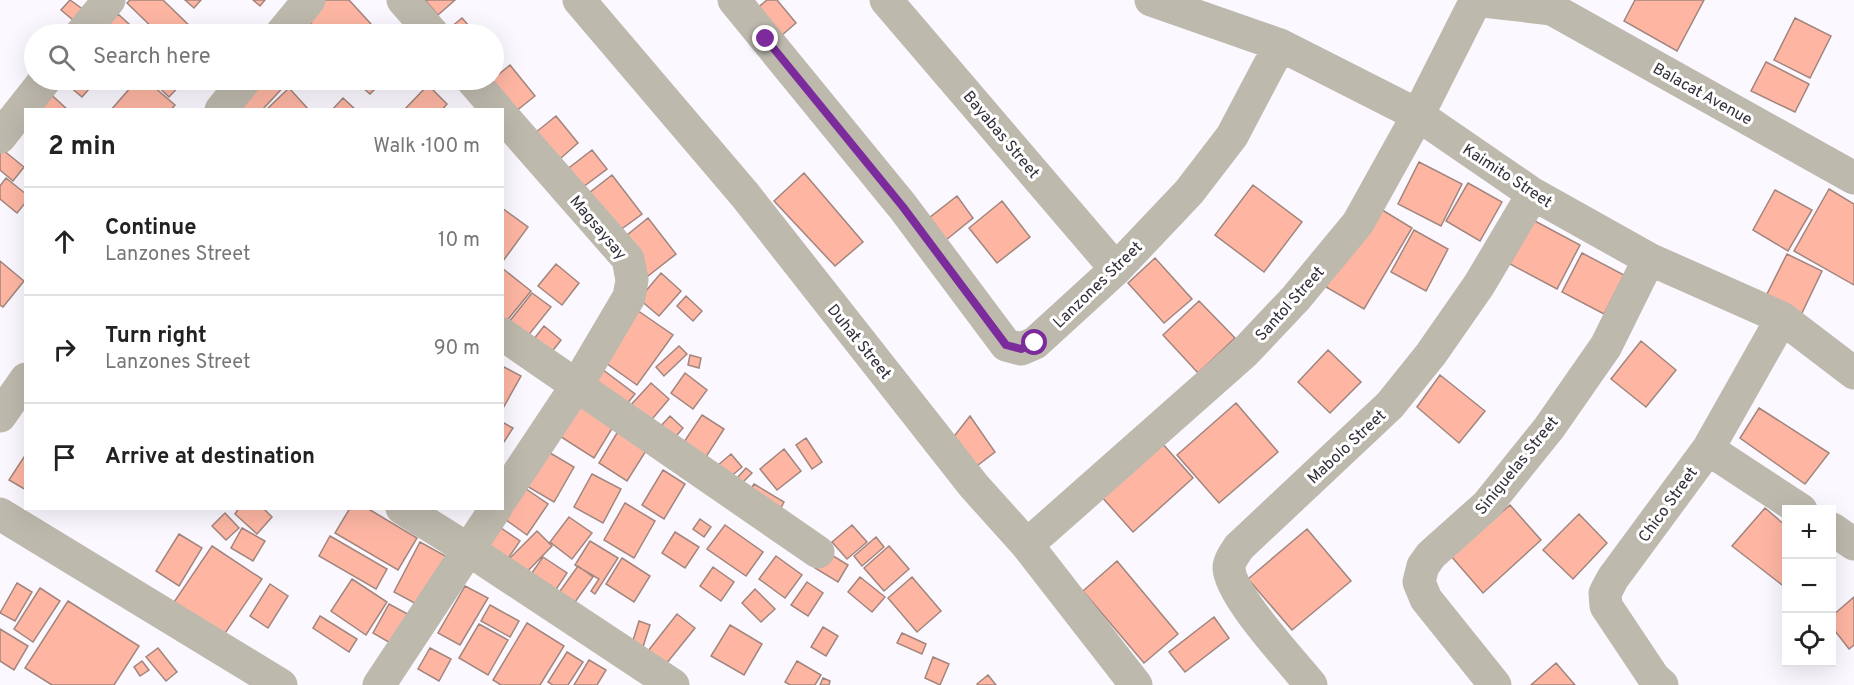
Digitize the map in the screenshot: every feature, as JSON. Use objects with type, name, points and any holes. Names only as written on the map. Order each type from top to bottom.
[{"type":"street","points":[[89,24],[109,0]]},
{"type":"street","points":[[289,24],[309,0]]},
{"type":"street","points":[[403,0],[424,24]]},
{"type":"street","name":"Duhat Street","points":[[579,0],[745,195],[974,486],[1027,545],[1136,685]]},
{"type":"street","name":"Lanzones Street","points":[[734,0],[903,207],[1006,345],[1021,349],[1035,343],[1116,269],[1189,192],[1232,136],[1280,45]]},
{"type":"street","name":"Bayabas Street","points":[[886,0],[1116,269]]},
{"type":"street","name":"Kaimito Street","points":[[1151,0],[1280,45],[1418,116],[1533,194],[1649,259],[1782,318],[1854,373]]},
{"type":"street","name":"Santol Street","points":[[1027,545],[1244,353],[1296,298],[1358,223],[1418,116],[1475,0]]},
{"type":"street","name":"Balacat Avenue","points":[[1475,0],[1548,4],[1854,178]]},
{"type":"street","points":[[0,137],[37,90]]},
{"type":"street","points":[[223,108],[237,90]]},
{"type":"street","points":[[481,90],[496,108]]},
{"type":"street","name":"Magsaysay","points":[[504,117],[628,260],[632,280],[629,297],[576,385],[504,495]]},
{"type":"street","name":"Mabolo Street","points":[[1311,685],[1240,598],[1231,580],[1229,565],[1239,548],[1390,405],[1431,354],[1479,285],[1533,194]]},
{"type":"street","name":"Siniguelas Street","points":[[1495,685],[1426,599],[1419,582],[1423,566],[1431,555],[1487,505],[1549,428],[1606,346],[1649,259]]},
{"type":"street","name":"Chico Street","points":[[1662,685],[1653,678],[1606,606],[1605,593],[1612,578],[1708,449],[1782,318]]},
{"type":"street","points":[[504,335],[818,552]]},
{"type":"street","points":[[0,416],[24,382]]},
{"type":"street","points":[[1708,449],[1793,505]]},
{"type":"street","points":[[405,510],[672,685]]},
{"type":"street","points":[[380,685],[495,510]]},
{"type":"street","points":[[0,514],[281,685]]},
{"type":"street","points":[[1836,532],[1854,544]]},
{"type":"building","points":[[70,0],[88,13],[78,24],[61,10]]},
{"type":"building","points":[[130,0],[163,0],[188,24],[149,24],[127,3]]},
{"type":"building","points":[[185,0],[201,0],[194,8]]},
{"type":"building","points":[[253,0],[265,0],[260,6]]},
{"type":"building","points":[[321,0],[349,0],[371,24],[312,24],[304,16]]},
{"type":"building","points":[[425,0],[455,0],[438,15]]},
{"type":"building","points":[[767,0],[777,0],[796,23],[774,42],[751,13]]},
{"type":"building","points":[[1635,0],[1704,0],[1677,51],[1624,21]]},
{"type":"building","points":[[118,14],[129,24],[109,24]]},
{"type":"building","points":[[462,18],[467,24],[455,24]]},
{"type":"building","points":[[1795,18],[1831,36],[1810,78],[1774,60]]},
{"type":"building","points":[[1766,62],[1809,84],[1795,112],[1751,91]]},
{"type":"building","points":[[510,65],[535,96],[511,115],[497,90],[504,90],[504,70]]},
{"type":"building","points":[[46,90],[66,108],[29,108]]},
{"type":"building","points":[[74,90],[88,90],[82,97]]},
{"type":"building","points":[[128,90],[158,90],[175,105],[173,108],[113,108]]},
{"type":"building","points":[[162,90],[176,90],[169,97]]},
{"type":"building","points":[[244,90],[281,90],[264,108],[227,108]]},
{"type":"building","points":[[287,90],[291,90],[307,108],[268,108]]},
{"type":"building","points":[[423,90],[433,90],[447,104],[444,108],[406,108]]},
{"type":"building","points":[[343,98],[354,108],[334,108]]},
{"type":"building","points":[[556,116],[578,143],[553,165],[530,137]]},
{"type":"building","points":[[3,150],[24,167],[13,181],[0,170],[0,153]]},
{"type":"building","points":[[592,150],[607,169],[579,190],[565,171]]},
{"type":"building","points":[[1419,162],[1462,184],[1441,226],[1398,204]]},
{"type":"building","points":[[804,173],[863,242],[835,266],[774,201]]},
{"type":"building","points":[[612,175],[642,214],[612,236],[584,197]]},
{"type":"building","points":[[6,178],[24,192],[24,204],[17,213],[0,199],[0,186]]},
{"type":"building","points":[[1468,183],[1502,202],[1480,241],[1446,221]]},
{"type":"building","points":[[1253,185],[1302,222],[1264,272],[1215,235]]},
{"type":"building","points":[[1829,189],[1854,204],[1854,285],[1794,251]]},
{"type":"building","points":[[1775,190],[1812,210],[1788,251],[1753,230]]},
{"type":"building","points":[[957,196],[973,218],[946,240],[929,218]]},
{"type":"building","points":[[1002,201],[1030,237],[997,263],[969,228]]},
{"type":"building","points":[[1374,205],[1412,228],[1364,309],[1326,287]]},
{"type":"building","points":[[504,209],[528,227],[504,260]]},
{"type":"building","points":[[648,218],[676,254],[648,276],[621,240]]},
{"type":"building","points":[[1533,220],[1580,245],[1557,289],[1510,264]]},
{"type":"building","points":[[1414,230],[1448,249],[1426,291],[1391,272]]},
{"type":"building","points":[[1582,253],[1624,275],[1604,314],[1562,292]]},
{"type":"building","points":[[1787,254],[1822,271],[1801,315],[1765,298]]},
{"type":"building","points":[[1155,258],[1192,299],[1164,323],[1128,283]]},
{"type":"building","points":[[0,261],[24,281],[3,307],[0,305]]},
{"type":"building","points":[[556,264],[579,283],[562,305],[538,286]]},
{"type":"building","points":[[504,270],[531,291],[504,322]]},
{"type":"building","points":[[661,273],[681,291],[659,316],[639,299]]},
{"type":"building","points":[[532,293],[551,307],[523,342],[505,327]]},
{"type":"building","points":[[686,296],[702,311],[693,321],[677,306]]},
{"type":"building","points":[[1199,301],[1235,338],[1198,373],[1163,335]]},
{"type":"building","points":[[634,308],[673,335],[637,385],[599,358]]},
{"type":"building","points":[[544,326],[561,340],[547,358],[530,344]]},
{"type":"building","points":[[1641,341],[1676,370],[1646,407],[1611,379]]},
{"type":"building","points":[[679,346],[687,354],[664,376],[656,367]]},
{"type":"building","points":[[1328,350],[1361,382],[1330,413],[1298,382]]},
{"type":"building","points":[[690,355],[701,358],[699,368],[688,365]]},
{"type":"building","points":[[594,363],[635,394],[626,405],[586,374]]},
{"type":"building","points":[[504,367],[521,376],[504,406]]},
{"type":"building","points":[[685,373],[707,390],[693,409],[671,393]]},
{"type":"building","points":[[1440,375],[1485,411],[1459,443],[1417,407]]},
{"type":"building","points":[[651,383],[669,399],[648,424],[629,407]]},
{"type":"building","points":[[577,398],[616,422],[594,458],[555,433]]},
{"type":"building","points":[[1236,403],[1278,452],[1219,503],[1177,455]]},
{"type":"building","points":[[1759,408],[1829,453],[1805,484],[1740,438]]},
{"type":"building","points":[[702,415],[724,429],[704,460],[682,445]]},
{"type":"building","points":[[670,416],[683,428],[671,442],[658,429]]},
{"type":"building","points":[[970,416],[995,452],[969,472],[948,444]]},
{"type":"building","points":[[504,423],[513,428],[504,442]]},
{"type":"building","points":[[620,428],[649,446],[627,481],[599,463]]},
{"type":"building","points":[[806,438],[822,462],[812,469],[796,445]]},
{"type":"building","points":[[1161,442],[1193,478],[1133,532],[1101,496]]},
{"type":"building","points":[[540,447],[574,467],[554,502],[520,482]]},
{"type":"building","points":[[784,449],[801,471],[777,490],[760,469]]},
{"type":"building","points":[[731,454],[742,467],[728,479],[717,466]]},
{"type":"building","points":[[24,457],[24,489],[9,480]]},
{"type":"building","points":[[746,468],[752,473],[742,483],[737,478]]},
{"type":"building","points":[[663,470],[685,484],[664,519],[642,505]]},
{"type":"building","points":[[592,474],[621,489],[603,523],[574,507]]},
{"type":"building","points":[[516,482],[548,504],[527,535],[495,512],[504,510],[504,499]]},
{"type":"building","points":[[754,484],[784,502],[778,513],[747,495]]},
{"type":"building","points":[[625,503],[655,521],[634,558],[604,540]]},
{"type":"building","points":[[1510,505],[1541,540],[1483,593],[1451,556]]},
{"type":"building","points":[[1765,508],[1782,523],[1782,585],[1732,546]]},
{"type":"building","points":[[238,510],[265,510],[272,517],[257,534],[235,514]]},
{"type":"building","points":[[349,510],[370,510],[417,538],[398,570],[335,533]]},
{"type":"building","points":[[225,513],[239,528],[226,540],[212,526]]},
{"type":"building","points":[[1579,514],[1607,543],[1573,579],[1543,550]]},
{"type":"building","points":[[569,517],[592,533],[572,559],[550,542]]},
{"type":"building","points":[[700,519],[711,527],[704,537],[693,529]]},
{"type":"building","points":[[491,521],[520,541],[507,560],[479,539]]},
{"type":"building","points":[[725,525],[763,552],[746,576],[707,549]]},
{"type":"building","points":[[852,525],[867,542],[847,559],[832,542]]},
{"type":"building","points":[[242,528],[265,541],[253,561],[231,548]]},
{"type":"building","points":[[1307,529],[1351,581],[1292,630],[1248,579]]},
{"type":"building","points":[[537,531],[552,546],[522,577],[506,562]]},
{"type":"building","points":[[675,532],[699,547],[685,568],[662,553]]},
{"type":"building","points":[[179,534],[202,548],[179,586],[156,571]]},
{"type":"building","points":[[330,536],[387,569],[376,589],[319,556]]},
{"type":"building","points":[[876,537],[884,547],[862,566],[854,556]]},
{"type":"building","points":[[590,541],[618,558],[595,594],[591,591],[599,579],[575,565]]},
{"type":"building","points":[[420,542],[449,558],[422,607],[394,592]]},
{"type":"building","points":[[212,546],[262,579],[219,642],[170,608]]},
{"type":"building","points":[[889,546],[909,569],[884,591],[864,568]]},
{"type":"building","points":[[825,551],[848,565],[838,582],[815,568]]},
{"type":"building","points":[[776,556],[802,575],[785,598],[759,579]]},
{"type":"building","points":[[543,557],[567,573],[551,597],[527,580]]},
{"type":"building","points":[[622,558],[650,576],[634,602],[606,584]]},
{"type":"building","points":[[1117,561],[1178,634],[1144,663],[1083,591]]},
{"type":"building","points":[[578,566],[593,577],[570,609],[555,598]]},
{"type":"building","points":[[713,567],[734,582],[721,601],[700,586]]},
{"type":"building","points":[[860,577],[885,597],[872,612],[848,592]]},
{"type":"building","points":[[912,577],[941,611],[917,632],[888,598]]},
{"type":"building","points":[[352,579],[387,602],[366,635],[331,611]]},
{"type":"building","points":[[807,582],[823,593],[808,616],[791,605]]},
{"type":"building","points":[[17,583],[32,592],[15,621],[0,613]]},
{"type":"building","points":[[270,584],[288,596],[268,628],[250,616]]},
{"type":"building","points":[[465,586],[488,598],[460,645],[438,633]]},
{"type":"building","points":[[40,588],[60,601],[33,642],[14,629]]},
{"type":"building","points":[[755,589],[775,609],[761,622],[742,603]]},
{"type":"building","points":[[1854,597],[1854,645],[1849,649],[1836,632],[1836,613]]},
{"type":"building","points":[[68,601],[139,646],[114,685],[52,685],[25,668]]},
{"type":"building","points":[[389,604],[415,618],[399,648],[373,633]]},
{"type":"building","points":[[490,605],[519,621],[510,637],[481,621]]},
{"type":"building","points":[[677,614],[695,628],[662,669],[645,655]]},
{"type":"building","points":[[320,616],[357,639],[349,652],[313,628]]},
{"type":"building","points":[[1214,617],[1229,638],[1185,672],[1169,652]]},
{"type":"building","points":[[639,621],[650,625],[642,650],[631,647]]},
{"type":"building","points":[[527,623],[564,646],[540,685],[501,685],[493,680]]},
{"type":"building","points":[[479,624],[508,640],[488,675],[459,658]]},
{"type":"building","points":[[730,625],[762,644],[744,675],[711,656]]},
{"type":"building","points":[[823,627],[838,636],[826,656],[811,647]]},
{"type":"building","points":[[0,629],[28,646],[14,670],[0,661]]},
{"type":"building","points":[[902,633],[926,644],[922,654],[897,643]]},
{"type":"building","points":[[158,648],[177,672],[166,681],[146,657]]},
{"type":"building","points":[[430,648],[451,659],[439,681],[418,669]]},
{"type":"building","points":[[567,652],[583,662],[568,685],[553,685],[548,682]]},
{"type":"building","points":[[933,657],[949,664],[940,685],[925,678]]},
{"type":"building","points":[[589,660],[606,670],[597,685],[574,685]]},
{"type":"building","points":[[142,661],[149,670],[140,676],[134,667]]},
{"type":"building","points":[[797,661],[821,675],[815,685],[790,685],[785,682]]},
{"type":"building","points":[[1556,663],[1575,685],[1531,685]]},
{"type":"building","points":[[988,675],[996,685],[977,684]]},
{"type":"building","points":[[823,678],[830,681],[829,685],[820,685]]},
{"type":"route","points":[[766,39],[903,207],[1006,345],[1021,349],[1035,343]]}]
